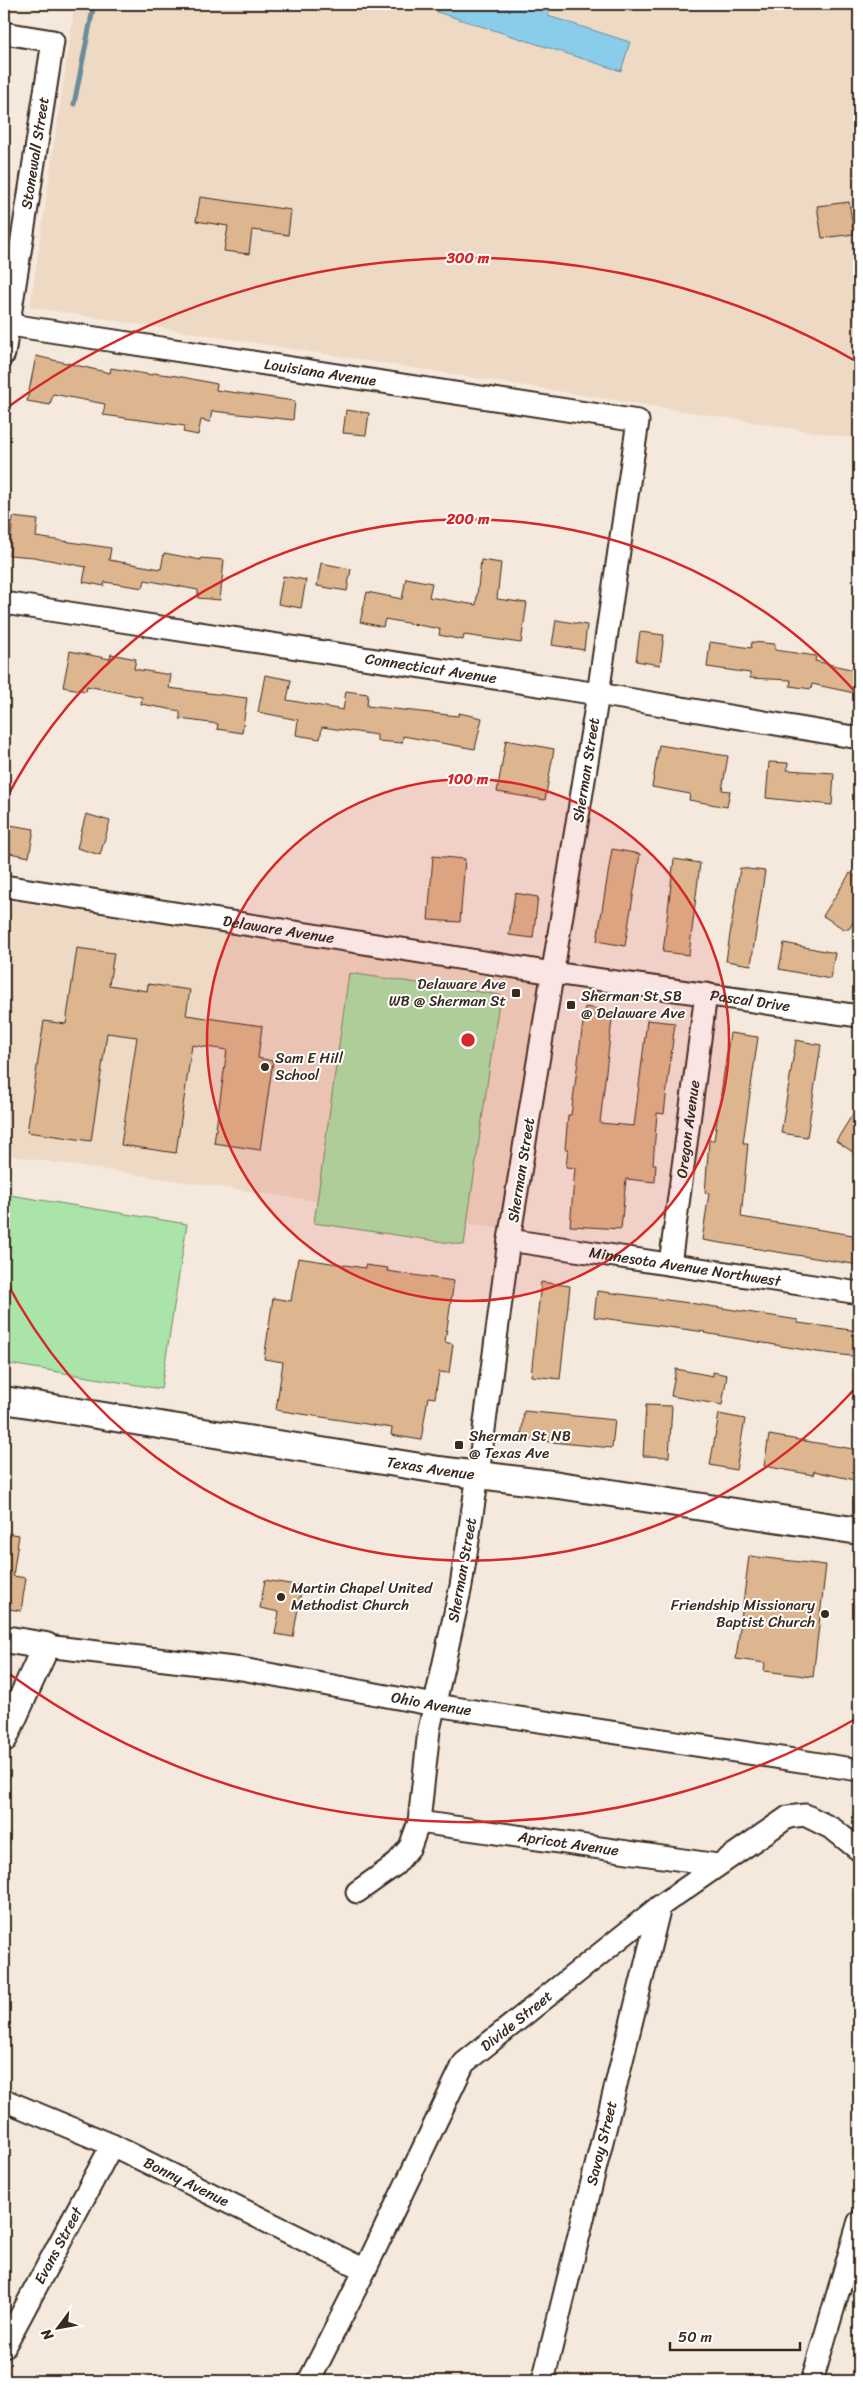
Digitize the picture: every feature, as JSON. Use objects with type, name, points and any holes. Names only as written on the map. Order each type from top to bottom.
[{"type":"street","name":"Stonewall Street","points":[[4,33],[53,41],[6,324],[4,354]]},
{"type":"street","name":"Louisiana Avenue","points":[[6,324],[638,421]]},
{"type":"street","name":"Sherman Street","points":[[357,1892],[394,1865],[410,1846],[420,1822],[429,1730],[461,1586],[478,1475],[509,1240],[598,694],[638,421]]},
{"type":"street","name":"Connecticut Avenue","points":[[4,603],[598,694],[859,738]]},
{"type":"street","name":"Delaware Avenue","points":[[4,886],[553,973]]},
{"type":"street","name":"Pascal Drive","points":[[553,973],[859,1016]]},
{"type":"street","name":"Oregon Avenue","points":[[670,1264],[706,994]]},
{"type":"street","name":"Minnesota Avenue Northwest","points":[[509,1240],[859,1293]]},
{"type":"street","name":"Texas Avenue","points":[[4,1400],[478,1475],[559,1485],[859,1531]]},
{"type":"street","name":"Ohio Avenue","points":[[4,1639],[46,1646],[242,1670],[435,1705],[859,1770]]},
{"type":"street","points":[[4,1738],[46,1646]]},
{"type":"street","name":"Divide Street","points":[[308,2381],[365,2270],[464,2063],[660,1906],[788,1817],[805,1815],[833,1829],[859,1850]]},
{"type":"street","name":"Apricot Avenue","points":[[420,1822],[718,1865]]},
{"type":"street","name":"Savoy Street","points":[[543,2381],[660,1906]]},
{"type":"street","name":"Bonny Avenue","points":[[4,2100],[112,2145],[365,2270]]},
{"type":"street","name":"Evans Street","points":[[4,2347],[112,2145]]},
{"type":"street","points":[[812,2381],[859,2221]]},
{"type":"shaded area","points":[[75,4],[859,4],[859,439],[30,307]]},
{"type":"shaded area","name":"Sam E Hill School","points":[[4,900],[540,979],[504,1229],[4,1155]]},
{"type":"green space","points":[[349,973],[500,995],[464,1245],[314,1223]]},
{"type":"green space","points":[[4,1194],[187,1224],[161,1389],[4,1363]]},
{"type":"water","points":[[439,4],[552,4],[548,16],[630,42],[621,71],[437,12]]},
{"type":"building","points":[[200,197],[291,210],[288,235],[252,230],[249,254],[224,251],[228,226],[196,221]]},
{"type":"building","points":[[849,202],[854,234],[822,238],[817,206]]},
{"type":"building","points":[[36,356],[110,373],[111,368],[152,375],[153,373],[177,376],[217,384],[216,390],[295,401],[293,420],[212,411],[210,422],[201,420],[198,435],[183,432],[185,426],[103,415],[105,404],[53,394],[50,405],[27,401]]},
{"type":"building","points":[[346,410],[369,413],[366,435],[343,433]]},
{"type":"building","points":[[13,517],[38,520],[36,537],[111,548],[109,560],[161,569],[164,553],[201,560],[201,558],[224,560],[220,600],[198,598],[198,590],[145,580],[143,588],[105,582],[104,586],[83,582],[86,567],[34,557],[9,555]]},
{"type":"building","points":[[481,560],[501,563],[497,599],[527,603],[521,643],[464,635],[463,640],[439,635],[440,629],[385,619],[383,627],[360,622],[367,592],[402,599],[406,578],[432,583],[429,597],[476,605]]},
{"type":"building","points":[[321,563],[351,569],[347,591],[317,586]]},
{"type":"building","points":[[283,576],[306,580],[301,608],[278,604]]},
{"type":"building","points":[[556,620],[587,625],[584,650],[552,645]]},
{"type":"building","points":[[640,632],[664,635],[660,665],[636,661]]},
{"type":"building","points":[[710,642],[751,648],[752,642],[775,644],[775,650],[816,656],[815,661],[859,671],[859,694],[812,684],[811,689],[790,686],[791,680],[750,678],[750,673],[707,667]]},
{"type":"building","points":[[70,651],[110,659],[111,654],[136,659],[134,669],[171,675],[169,688],[247,698],[242,733],[217,729],[218,724],[180,719],[180,711],[141,704],[142,697],[87,686],[86,691],[63,687]]},
{"type":"building","points":[[265,675],[291,680],[287,700],[343,710],[346,691],[368,694],[367,706],[458,716],[459,713],[482,718],[475,749],[403,736],[402,743],[377,741],[377,735],[322,727],[320,739],[296,735],[298,720],[258,712]]},
{"type":"building","points":[[506,740],[554,749],[545,800],[497,792]]},
{"type":"building","points":[[659,745],[728,756],[722,790],[730,791],[727,807],[689,800],[690,794],[652,787]]},
{"type":"building","points":[[769,762],[788,763],[787,770],[834,773],[832,805],[766,798]]},
{"type":"building","points":[[86,814],[110,821],[100,855],[77,848]]},
{"type":"building","points":[[10,825],[34,829],[29,857],[5,852]]},
{"type":"building","points":[[612,849],[640,854],[625,946],[597,941]]},
{"type":"building","points":[[433,856],[465,859],[460,922],[428,920]]},
{"type":"building","points":[[674,859],[700,863],[689,955],[663,952]]},
{"type":"building","points":[[740,868],[765,871],[751,965],[726,961]]},
{"type":"building","points":[[850,873],[859,879],[859,913],[849,929],[844,929],[823,916]]},
{"type":"building","points":[[515,893],[538,897],[533,938],[509,935]]},
{"type":"building","points":[[784,943],[835,953],[830,979],[779,969]]},
{"type":"building","points":[[77,948],[114,953],[109,985],[147,991],[148,984],[190,990],[186,1015],[262,1026],[258,1058],[273,1061],[260,1150],[214,1143],[227,1050],[192,1045],[176,1153],[121,1145],[137,1037],[107,1033],[91,1141],[27,1132],[44,1021],[66,1024]]},
{"type":"building","points":[[585,1007],[613,1011],[600,1123],[634,1126],[647,1020],[675,1023],[664,1114],[657,1113],[653,1164],[656,1164],[655,1182],[626,1179],[621,1229],[570,1226],[575,1168],[566,1167],[568,1149],[565,1149],[568,1115],[571,1115]]},
{"type":"building","points":[[730,1033],[758,1037],[743,1143],[748,1143],[741,1217],[859,1236],[859,1265],[702,1240],[709,1193],[705,1193],[709,1140],[714,1140]]},
{"type":"building","points":[[796,1040],[821,1045],[807,1137],[781,1133]]},
{"type":"building","points":[[859,1104],[859,1156],[836,1141]]},
{"type":"building","points":[[298,1258],[365,1268],[365,1265],[388,1268],[387,1271],[454,1281],[445,1342],[453,1344],[449,1373],[439,1372],[435,1398],[428,1397],[421,1440],[391,1435],[392,1428],[276,1410],[283,1362],[264,1359],[273,1298],[291,1301]]},
{"type":"building","points":[[541,1282],[570,1286],[560,1379],[531,1376]]},
{"type":"building","points":[[597,1291],[690,1303],[798,1320],[798,1323],[859,1331],[859,1357],[817,1352],[705,1332],[594,1317]]},
{"type":"building","points":[[676,1369],[713,1376],[713,1372],[727,1375],[722,1405],[671,1396]]},
{"type":"building","points":[[646,1405],[672,1406],[669,1457],[643,1456]]},
{"type":"building","points":[[524,1411],[615,1420],[612,1448],[521,1439]]},
{"type":"building","points":[[719,1414],[745,1419],[736,1470],[710,1465]]},
{"type":"building","points":[[769,1435],[859,1450],[859,1481],[814,1471],[813,1475],[764,1466]]},
{"type":"building","points":[[4,1533],[19,1535],[13,1576],[26,1578],[21,1611],[4,1608]]},
{"type":"building","points":[[749,1556],[826,1565],[813,1677],[764,1671],[765,1663],[736,1659]]},
{"type":"building","name":"Martin Chapel United Methodist Church","points":[[265,1580],[302,1586],[293,1637],[275,1634],[279,1612],[260,1608]]},
{"type":"waterway","points":[[74,104],[94,4]]},
{"type":"place","name":"Delaware Ave WB @ Sherman St","points":[[516,993]]},
{"type":"place","name":"Sherman St SB @ Delaware Ave","points":[[571,1005]]},
{"type":"place","name":"Sam E Hill School","points":[[265,1067]]},
{"type":"place","name":"Sherman St NB @ Texas Ave","points":[[459,1445]]},
{"type":"place","name":"Martin Chapel United Methodist Church","points":[[281,1597]]},
{"type":"place","name":"Friendship Missionary Baptist Church","points":[[825,1614]]}]
